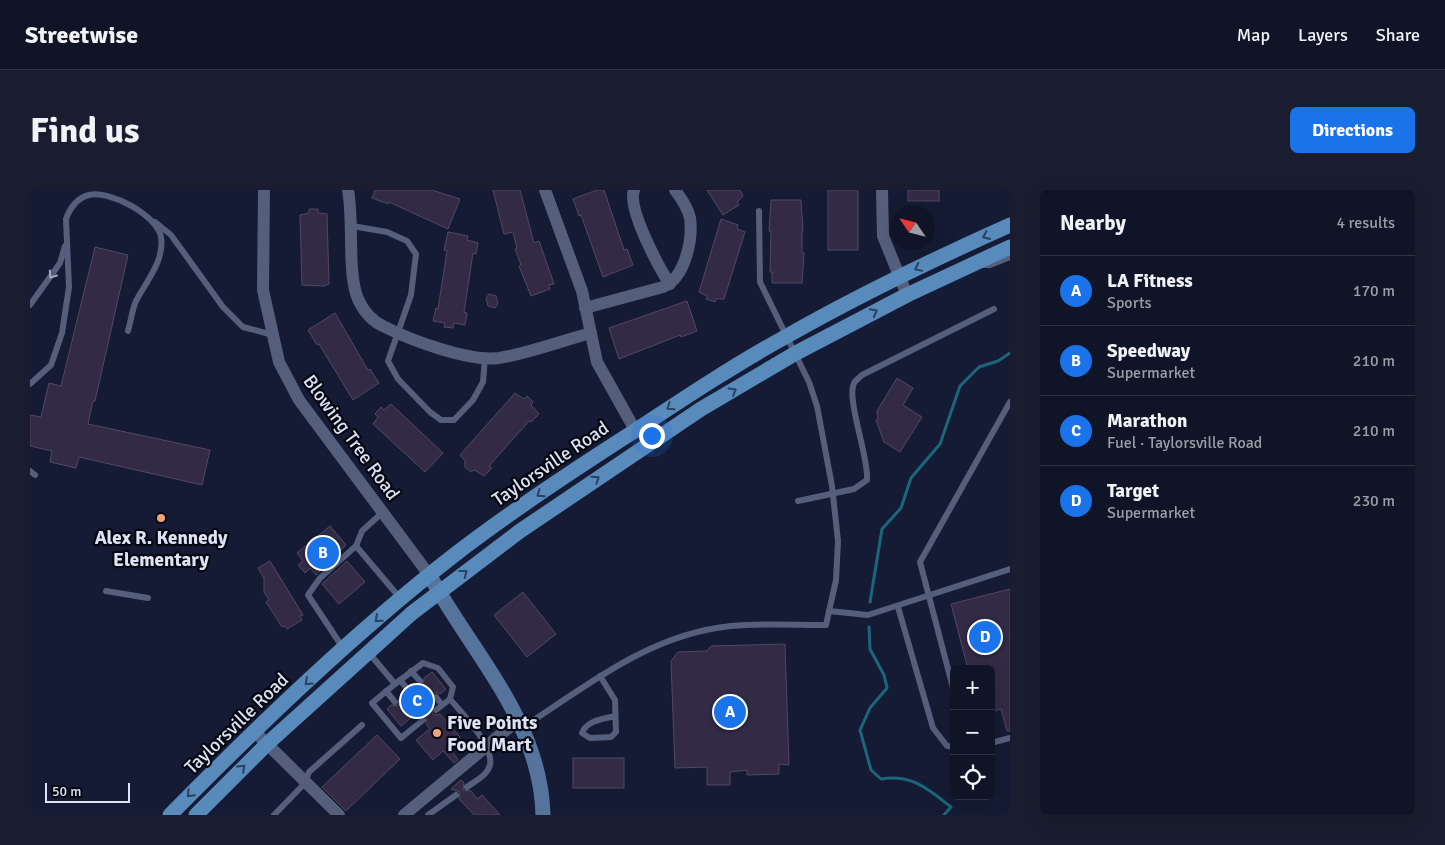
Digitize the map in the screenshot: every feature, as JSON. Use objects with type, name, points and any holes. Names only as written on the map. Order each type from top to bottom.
[{"type":"main road","name":"Taylorsville Road","points":[[170,815],[254,731],[343,648],[400,599],[508,515],[691,393],[786,336],[899,278],[1010,225]]},
{"type":"main road","name":"Taylorsville Road","points":[[196,815],[267,744],[368,652],[438,592],[582,488],[701,409],[796,353],[907,294],[1010,247]]},
{"type":"street","name":"Blowing Tree Road","points":[[264,190],[263,290],[279,362],[299,400],[430,576]]},
{"type":"street","points":[[348,190],[352,226],[354,287],[358,300],[373,319],[398,332],[462,355],[485,358],[500,358],[591,333]]},
{"type":"street","points":[[545,190],[582,291],[597,362],[635,430]]},
{"type":"street","points":[[634,190],[634,204],[642,230],[654,261],[670,284]]},
{"type":"street","points":[[585,308],[670,284],[682,267],[689,234],[690,217],[675,190]]},
{"type":"street","points":[[882,190],[883,236],[907,294]]},
{"type":"street","points":[[430,576],[438,592],[502,688],[520,724],[536,774],[543,815]]},
{"type":"street","points":[[404,815],[487,746],[520,724]]},
{"type":"street","points":[[254,731],[339,815]]},
{"type":"lane","points":[[30,384],[51,365],[62,333],[68,302],[66,219],[69,210],[78,200],[88,195],[107,196],[148,216],[172,235],[223,307],[243,327],[273,335]]},
{"type":"lane","points":[[520,724],[653,647],[685,636],[731,626],[826,625],[836,580],[838,541],[833,493],[817,406],[796,353],[760,282],[759,211]]},
{"type":"lane","points":[[128,331],[135,303],[152,272],[160,248],[160,235],[148,216]]},
{"type":"lane","points":[[352,226],[394,235],[407,241],[416,254],[411,295],[388,361],[392,370],[430,412],[442,420],[454,420],[473,400],[483,382],[485,358]]},
{"type":"lane","points":[[30,306],[60,263],[67,240]]},
{"type":"lane","points":[[970,264],[990,265],[1010,257]]},
{"type":"lane","points":[[798,501],[854,489],[867,480],[868,468],[852,389],[855,382],[862,375],[994,309]]},
{"type":"lane","points":[[950,677],[920,562],[1010,402]]},
{"type":"lane","points":[[343,648],[308,595],[320,578],[356,546],[362,531],[383,512]]},
{"type":"lane","points":[[356,546],[400,599]]},
{"type":"lane","points":[[829,611],[868,615],[898,607],[1010,569]]},
{"type":"lane","points":[[106,591],[148,598]]},
{"type":"lane","points":[[898,607],[933,728],[947,746],[950,746]]},
{"type":"lane","points":[[368,652],[397,682],[409,691]]},
{"type":"lane","points":[[423,720],[401,738],[372,703],[423,663],[438,668],[453,686],[450,699],[436,710]]},
{"type":"lane","points":[[411,672],[420,681]]},
{"type":"lane","points":[[600,676],[615,700],[616,732],[610,738],[590,738],[582,733],[584,728],[593,722],[615,716]]},
{"type":"lane","points":[[386,691],[396,702]]},
{"type":"lane","points":[[436,698],[442,705]]},
{"type":"lane","points":[[450,699],[487,746],[490,765],[485,775],[467,786]]},
{"type":"lane","points":[[410,719],[415,726]]},
{"type":"lane","points":[[274,815],[305,783],[309,772],[362,725]]},
{"type":"lane","points":[[995,742],[1010,738]]},
{"type":"lane","points":[[419,802],[429,814],[456,795]]},
{"type":"building","points":[[375,190],[432,190],[460,199],[448,229],[389,202],[388,204],[372,198]]},
{"type":"building","points":[[493,190],[520,190],[534,243],[539,241],[554,284],[549,285],[550,289],[531,296],[519,266],[521,265],[515,249],[517,249],[513,232],[504,234]]},
{"type":"building","points":[[597,190],[604,190],[624,250],[627,249],[633,265],[603,277],[581,215],[579,216],[573,199]]},
{"type":"building","points":[[707,190],[740,190],[743,196],[737,202],[739,205],[723,215]]},
{"type":"building","points":[[828,190],[858,190],[858,250],[828,250]]},
{"type":"building","points":[[908,190],[939,190],[939,201],[908,201]]},
{"type":"building","points":[[771,200],[801,200],[802,253],[804,253],[802,283],[772,283],[772,272],[770,272],[771,231],[769,231]]},
{"type":"building","points":[[309,209],[318,209],[318,213],[327,214],[329,284],[324,286],[302,285],[300,215],[309,213]]},
{"type":"building","points":[[721,219],[738,225],[737,229],[745,232],[724,299],[716,299],[715,302],[706,299],[707,296],[699,292]]},
{"type":"building","points":[[448,232],[468,236],[467,240],[478,243],[476,254],[473,253],[464,312],[467,313],[465,325],[454,323],[453,328],[444,327],[445,323],[433,321],[436,308],[438,309],[447,251],[444,250]]},
{"type":"building","points":[[95,247],[128,255],[95,401],[93,401],[88,424],[210,450],[202,485],[79,457],[76,468],[50,462],[52,451],[30,446],[30,415],[41,417],[49,383],[61,386]]},
{"type":"building","points":[[489,294],[496,296],[498,303],[495,308],[488,306],[486,298]]},
{"type":"building","points":[[687,301],[697,331],[681,337],[680,335],[619,359],[609,328]]},
{"type":"building","points":[[335,313],[368,370],[370,369],[379,383],[353,400],[319,344],[317,345],[308,330]]},
{"type":"building","points":[[897,378],[913,388],[903,405],[922,417],[900,452],[884,442],[876,420],[878,419],[877,411]]},
{"type":"building","points":[[515,393],[524,399],[527,396],[533,402],[531,405],[539,414],[531,422],[529,421],[489,466],[492,468],[484,476],[474,470],[471,472],[465,467],[465,461],[460,455]]},
{"type":"building","points":[[391,404],[443,453],[425,472],[373,424],[378,417],[375,414],[381,407],[384,410]]},
{"type":"building","points":[[330,526],[346,545],[316,575],[310,568],[305,573],[298,565],[303,561],[297,553]]},
{"type":"building","points":[[270,561],[303,615],[300,616],[302,620],[287,629],[285,626],[282,627],[266,602],[269,600],[264,592],[264,578],[258,568]]},
{"type":"building","points":[[347,561],[365,582],[339,604],[322,584]]},
{"type":"building","points":[[1010,589],[1010,731],[1007,731],[1001,709],[995,711],[995,665],[967,665],[951,604]]},
{"type":"building","points":[[523,592],[556,634],[527,657],[494,615]]},
{"type":"building","points":[[785,644],[789,765],[779,764],[779,774],[747,775],[747,770],[730,772],[730,785],[707,785],[707,767],[675,768],[671,661],[678,652],[707,651],[711,646]]},
{"type":"building","points":[[432,672],[446,689],[440,694],[436,692],[432,695],[430,702],[433,706],[432,713],[435,715],[440,714],[460,737],[449,746],[458,760],[454,763],[443,751],[433,760],[416,740],[430,729],[426,724],[427,716],[420,716],[417,713],[401,726],[387,709],[391,705],[398,706],[399,699],[405,694],[412,695],[416,684],[423,685],[424,678]]},
{"type":"building","points":[[377,735],[400,759],[346,811],[322,787]]},
{"type":"building","points":[[573,758],[624,758],[624,788],[573,788]]},
{"type":"building","points":[[461,780],[464,783],[463,790],[471,791],[477,799],[482,795],[500,815],[474,815],[459,799],[460,792],[451,789]]},
{"type":"waterway","points":[[870,602],[882,529],[901,508],[911,478],[940,444],[960,386],[979,367],[998,361],[1010,353]]},
{"type":"waterway","points":[[869,627],[870,649],[884,675],[887,688],[870,708],[860,730],[871,770],[881,779],[902,779],[919,784],[951,807],[944,815]]},
{"type":"place","name":"Alex R. Kennedy Elementary","points":[[161,518]]},
{"type":"place","name":"Speedway","points":[[323,553]]},
{"type":"place","name":"Target","points":[[985,637]]},
{"type":"place","name":"Marathon","points":[[417,701]]},
{"type":"place","name":"LA Fitness","points":[[730,712]]},
{"type":"place","name":"Five Points Food Mart","points":[[437,733]]}]
